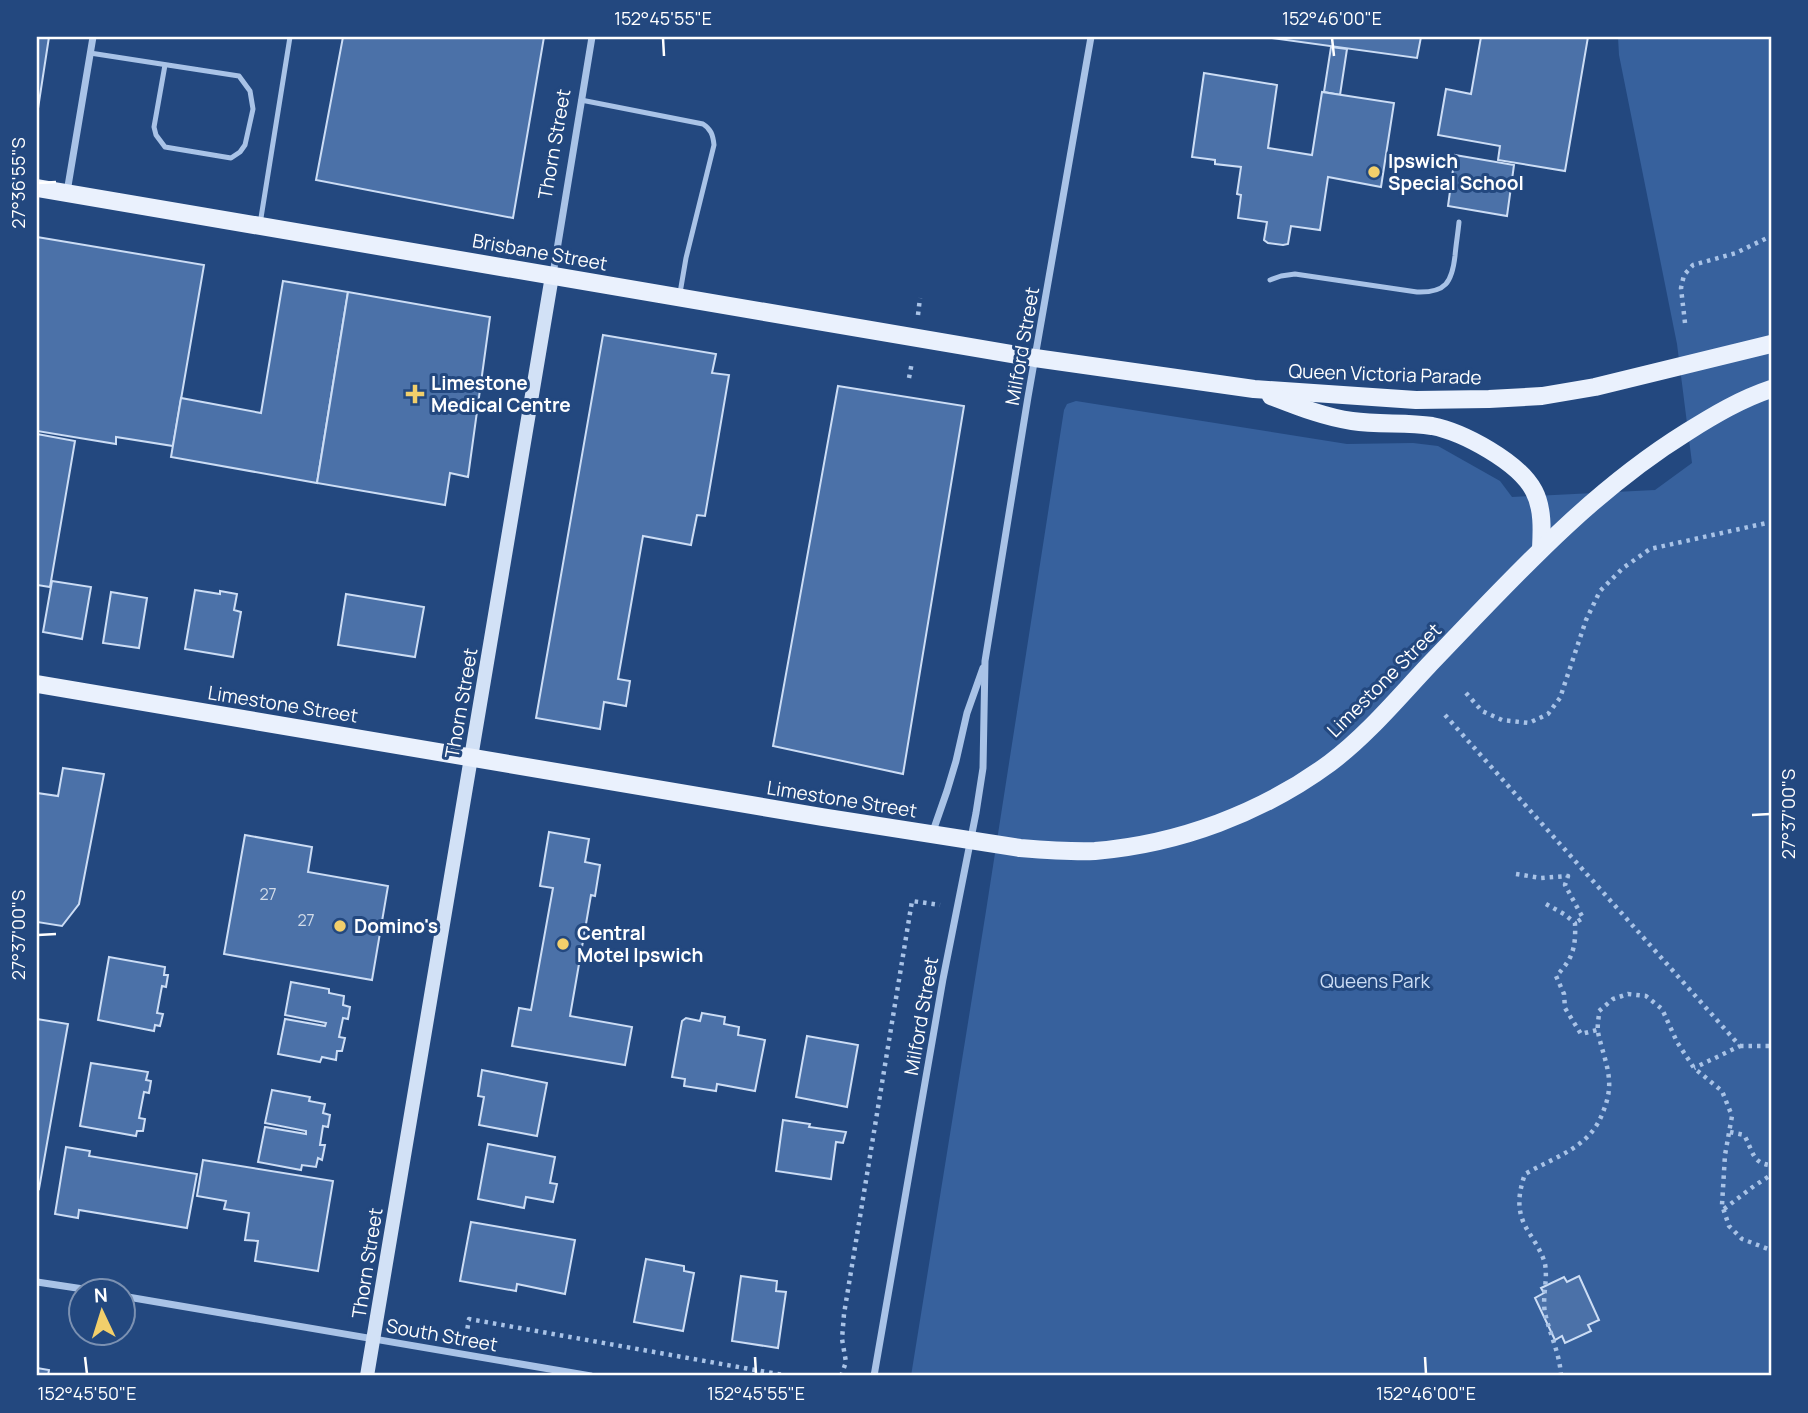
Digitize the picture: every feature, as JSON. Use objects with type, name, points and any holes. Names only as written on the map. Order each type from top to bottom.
[{"type":"main road","name":"Brisbane Street","points":[[37,188],[1035,358]]},
{"type":"main road","name":"Thorn Street","points":[[368,1376],[552,276]]},
{"type":"main road","name":"Queen Victoria Parade","points":[[1035,358],[1254,389],[1416,400],[1489,399],[1542,396],[1595,387],[1771,344]]},
{"type":"main road","points":[[1254,389],[1322,415],[1354,422],[1431,426],[1459,434],[1483,447],[1519,472],[1535,491],[1541,520],[1541,549]]},
{"type":"main road","points":[[1541,549],[1594,500],[1668,444],[1746,397],[1771,389]]},
{"type":"main road","name":"Limestone Street","points":[[37,684],[971,841],[1054,851],[1093,851],[1133,846],[1211,826],[1252,810],[1294,787],[1331,762],[1364,734],[1541,549]]},
{"type":"street","points":[[67,193],[93,37]]},
{"type":"street","name":"Thorn Street","points":[[552,276],[592,37]]},
{"type":"street","name":"Milford Street","points":[[874,1376],[943,979],[983,768],[985,661],[1091,37]]},
{"type":"street","name":"Milford Street","points":[[931,834],[947,791],[967,713],[985,661]]},
{"type":"street","points":[[37,1282],[66,1286]]},
{"type":"street","name":"South Street","points":[[136,1298],[591,1376]]},
{"type":"lane","points":[[260,226],[290,37]]},
{"type":"lane","points":[[90,53],[239,76],[250,91],[253,109],[245,145],[240,152],[231,158],[165,146],[156,135],[154,127],[165,65]]},
{"type":"lane","points":[[582,100],[709,127],[714,145],[679,298]]},
{"type":"lane","points":[[1270,280],[1295,274],[1417,292],[1438,290],[1448,283],[1453,274],[1459,222]]},
{"type":"path","points":[[1685,323],[1681,288],[1684,275],[1693,265],[1736,253],[1771,236]]},
{"type":"path","points":[[1466,692],[1482,711],[1502,720],[1529,723],[1548,715],[1560,698],[1586,620],[1600,591],[1623,568],[1650,549],[1771,522]]},
{"type":"path","points":[[1445,715],[1740,1046]]},
{"type":"path","points":[[1516,874],[1541,878],[1568,876],[1565,885],[1583,918],[1575,923]]},
{"type":"path","points":[[841,1376],[846,1362],[842,1339],[844,1314],[912,901],[943,906]]},
{"type":"path","points":[[1546,904],[1575,923],[1576,940],[1572,955],[1556,976],[1564,994],[1565,1008],[1581,1034],[1597,1030]]},
{"type":"path","points":[[1561,1376],[1561,1363],[1545,1312],[1545,1265],[1538,1245],[1526,1228],[1519,1211],[1520,1190],[1525,1174],[1571,1151],[1590,1136],[1601,1118],[1607,1100],[1609,1080],[1597,1030],[1599,1011],[1613,999],[1628,993],[1646,996],[1662,1009],[1677,1042],[1694,1069],[1721,1091],[1732,1116],[1725,1154],[1722,1205],[1729,1226],[1742,1239],[1771,1250]]},
{"type":"path","points":[[1694,1069],[1740,1046],[1771,1046]]},
{"type":"path","points":[[1730,1131],[1744,1135],[1752,1148],[1754,1158],[1762,1164],[1771,1165]]},
{"type":"path","points":[[1724,1209],[1771,1175]]},
{"type":"path","points":[[467,1331],[468,1319],[789,1376]]},
{"type":"green space","name":"Queens Park","points":[[1618,37],[1771,37],[1771,1376],[911,1376],[1067,404],[1076,401],[1347,444],[1413,443],[1438,446],[1500,481],[1512,497],[1655,490],[1692,463],[1677,344],[1619,55]]},
{"type":"building","points":[[37,37],[49,37],[37,115]]},
{"type":"building","points":[[343,37],[544,37],[513,218],[316,180]]},
{"type":"building","points":[[1265,37],[1421,37],[1417,58]]},
{"type":"building","points":[[1481,37],[1588,37],[1565,171],[1498,160],[1500,146],[1438,135],[1446,89],[1471,94]]},
{"type":"building","points":[[1331,47],[1347,49],[1340,95],[1324,92]]},
{"type":"building","points":[[1204,73],[1277,85],[1268,148],[1312,155],[1322,92],[1394,103],[1381,187],[1328,177],[1320,230],[1291,226],[1288,244],[1268,243],[1264,240],[1267,222],[1238,218],[1241,195],[1237,194],[1241,167],[1215,164],[1215,160],[1192,157]]},
{"type":"building","points":[[1455,155],[1514,165],[1507,216],[1448,206]]},
{"type":"building","points":[[37,237],[204,265],[173,446],[116,437],[116,444],[37,431]]},
{"type":"building","points":[[283,281],[348,292],[317,483],[171,457],[181,398],[261,413]]},
{"type":"building","points":[[348,292],[490,317],[468,477],[450,473],[445,505],[317,483]]},
{"type":"building","points":[[603,335],[716,354],[712,373],[729,375],[705,516],[697,515],[691,545],[643,536],[618,679],[630,681],[626,706],[604,702],[600,729],[536,718]]},
{"type":"building","points":[[838,386],[964,406],[903,774],[773,746]]},
{"type":"building","points":[[37,434],[75,441],[50,587],[37,585]]},
{"type":"building","points":[[52,581],[91,587],[82,639],[43,632]]},
{"type":"building","points":[[195,590],[237,594],[234,610],[241,612],[233,657],[185,649]]},
{"type":"building","points":[[111,592],[147,598],[139,648],[103,643]]},
{"type":"building","points":[[346,594],[424,607],[415,657],[338,645]]},
{"type":"building","points":[[63,768],[104,774],[79,904],[62,926],[37,922],[37,793],[58,796]]},
{"type":"building","name":"Central Motel Ipswich","points":[[549,832],[589,839],[585,862],[600,865],[595,896],[591,895],[570,1016],[632,1027],[625,1065],[512,1046],[519,1008],[531,1010],[553,888],[540,886]]},
{"type":"building","points":[[245,835],[312,847],[308,872],[388,886],[372,980],[224,954]]},
{"type":"building","points":[[109,957],[165,967],[164,975],[168,975],[166,987],[162,986],[157,1013],[163,1014],[160,1026],[155,1025],[154,1031],[98,1020]]},
{"type":"building","points":[[291,982],[329,989],[329,993],[344,996],[343,1005],[350,1007],[348,1019],[343,1018],[339,1037],[345,1038],[342,1051],[337,1051],[336,1060],[322,1057],[320,1062],[278,1054],[285,1019],[325,1026],[326,1023],[285,1015]]},
{"type":"building","points":[[702,1013],[725,1017],[724,1024],[739,1027],[738,1035],[765,1040],[755,1091],[717,1084],[716,1091],[684,1086],[685,1079],[672,1077],[682,1021],[686,1018],[700,1021]]},
{"type":"building","points":[[37,1019],[68,1024],[39,1189],[37,1188]]},
{"type":"building","points":[[807,1036],[858,1045],[847,1107],[796,1097]]},
{"type":"building","points":[[91,1063],[148,1072],[146,1080],[151,1081],[149,1093],[144,1092],[139,1118],[145,1119],[143,1131],[137,1131],[136,1136],[80,1126]]},
{"type":"building","points":[[482,1070],[547,1083],[537,1136],[479,1125],[484,1097],[478,1096]]},
{"type":"building","points":[[272,1090],[310,1097],[309,1101],[325,1104],[323,1113],[330,1115],[328,1127],[323,1126],[320,1145],[325,1145],[322,1160],[318,1158],[316,1167],[302,1165],[301,1170],[258,1162],[265,1127],[306,1134],[306,1131],[265,1123]]},
{"type":"building","points":[[783,1120],[846,1132],[843,1143],[836,1142],[831,1179],[776,1171]]},
{"type":"building","points":[[488,1144],[555,1157],[550,1183],[557,1184],[553,1202],[526,1197],[524,1208],[478,1199]]},
{"type":"building","points":[[66,1147],[90,1151],[89,1156],[197,1174],[187,1228],[79,1210],[78,1218],[55,1214]]},
{"type":"building","points":[[203,1160],[333,1181],[318,1271],[255,1261],[258,1241],[245,1240],[249,1213],[224,1209],[226,1201],[197,1196]]},
{"type":"building","points":[[471,1222],[575,1240],[565,1294],[517,1284],[516,1291],[460,1281]]},
{"type":"building","points":[[646,1259],[684,1266],[684,1271],[694,1273],[683,1331],[634,1322]]},
{"type":"building","points":[[741,1276],[777,1281],[776,1291],[786,1292],[778,1348],[732,1341]]},
{"type":"building","points":[[1579,1276],[1599,1320],[1588,1325],[1591,1331],[1565,1343],[1562,1336],[1555,1340],[1535,1298],[1544,1293],[1541,1288],[1564,1277],[1567,1282]]},
{"type":"building","points":[[37,1368],[49,1370],[48,1376],[37,1376]]},
{"type":"place","name":"Ipswich Special School","points":[[1374,172]]},
{"type":"place","name":"Limestone Medical Centre","points":[[415,394]]},
{"type":"place","name":"Domino's","points":[[340,926]]},
{"type":"place","name":"Central Motel Ipswich","points":[[563,944]]}]
